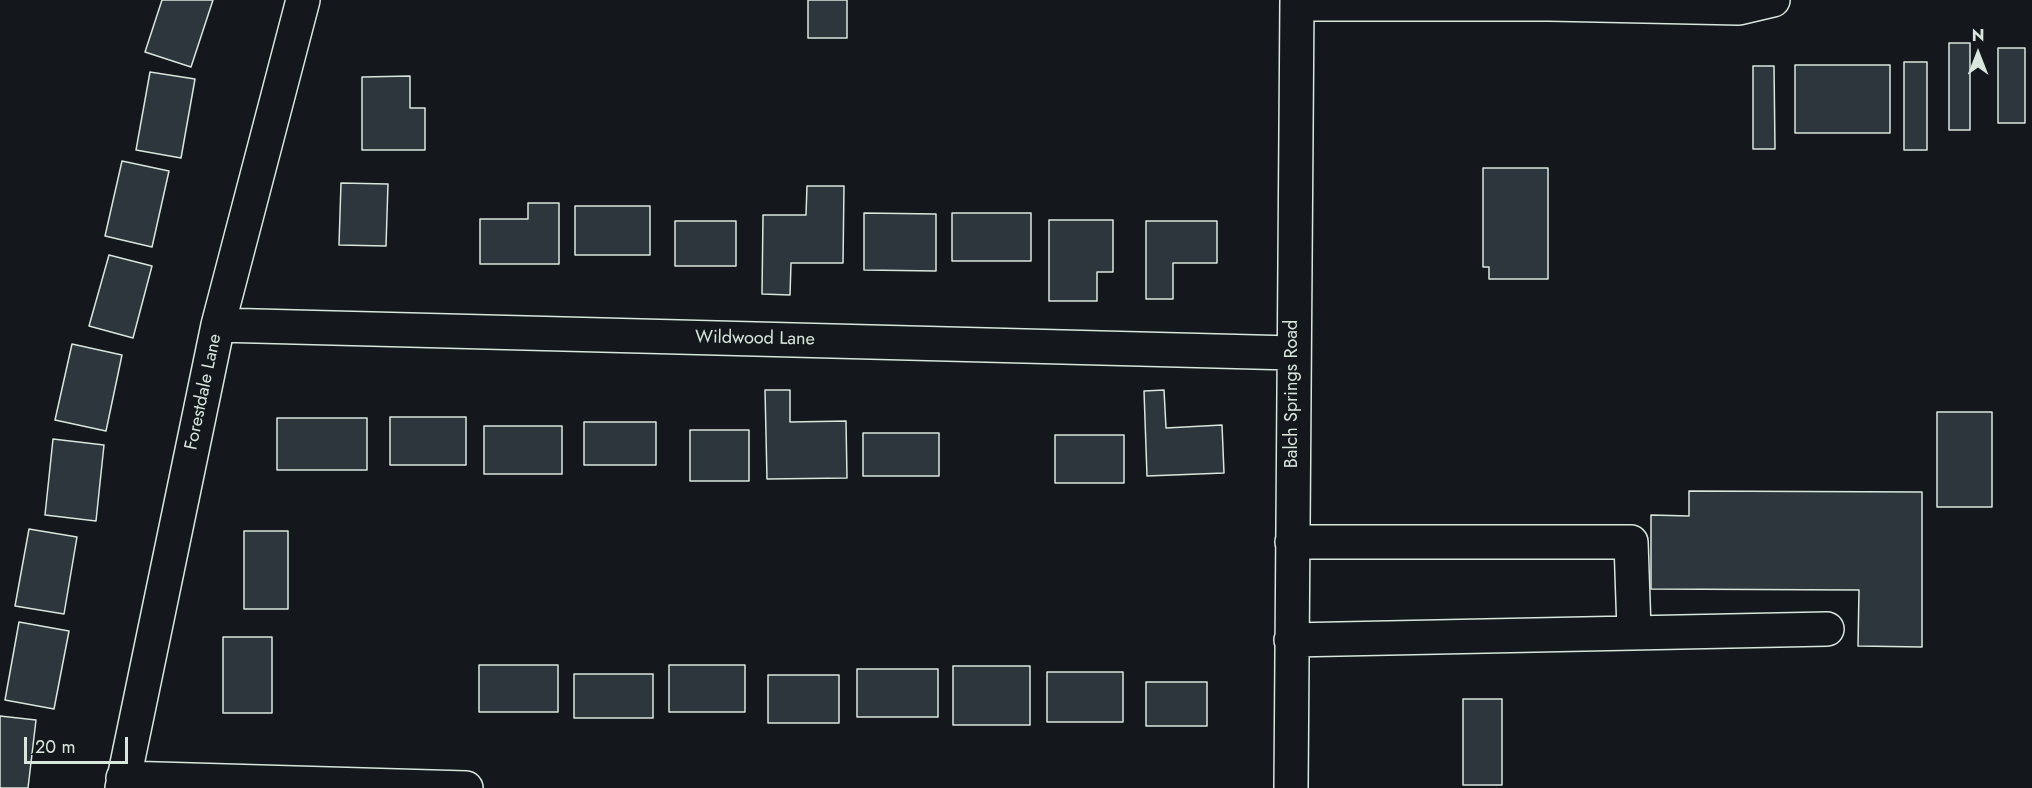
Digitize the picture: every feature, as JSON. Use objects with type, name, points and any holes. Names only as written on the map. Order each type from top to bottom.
[{"type":"street","name":"Forestdale Lane","points":[[123,783],[218,325],[303,0]]},
{"type":"street","points":[[1297,2],[1739,8],[1773,0]]},
{"type":"street","name":"Balch Springs Road","points":[[1291,788],[1297,2]]},
{"type":"street","name":"Wildwood Lane","points":[[218,325],[1293,353]]},
{"type":"street","points":[[1292,542],[1631,542],[1634,632]]},
{"type":"street","points":[[1291,639],[1827,629]]},
{"type":"street","points":[[123,783],[466,788]]},
{"type":"building","points":[[162,0],[213,0],[191,67],[145,52]]},
{"type":"building","points":[[808,0],[847,0],[847,38],[808,38]]},
{"type":"building","points":[[1949,43],[1970,43],[1970,130],[1949,130]]},
{"type":"building","points":[[1998,48],[2025,48],[2025,123],[1998,123]]},
{"type":"building","points":[[1904,62],[1927,62],[1927,150],[1904,150]]},
{"type":"building","points":[[1795,65],[1890,65],[1890,133],[1795,133]]},
{"type":"building","points":[[1753,66],[1774,66],[1775,149],[1753,149]]},
{"type":"building","points":[[150,72],[195,79],[181,158],[136,150]]},
{"type":"building","points":[[410,76],[410,108],[425,108],[425,150],[362,150],[362,77]]},
{"type":"building","points":[[122,161],[169,171],[152,247],[105,236]]},
{"type":"building","points":[[1483,168],[1548,168],[1548,279],[1489,279],[1489,267],[1483,267]]},
{"type":"building","points":[[341,183],[388,184],[386,246],[339,245]]},
{"type":"building","points":[[807,186],[844,186],[843,263],[791,263],[790,295],[762,294],[763,215],[806,215]]},
{"type":"building","points":[[528,203],[559,203],[559,264],[480,264],[480,219],[528,219]]},
{"type":"building","points":[[575,206],[650,206],[650,255],[575,255]]},
{"type":"building","points":[[864,213],[936,214],[936,271],[864,270]]},
{"type":"building","points":[[952,213],[1031,213],[1031,261],[952,261]]},
{"type":"building","points":[[1049,220],[1113,220],[1113,272],[1097,272],[1097,301],[1049,301]]},
{"type":"building","points":[[675,221],[736,221],[736,266],[675,266]]},
{"type":"building","points":[[1146,221],[1217,221],[1217,263],[1173,263],[1173,299],[1146,299]]},
{"type":"building","points":[[109,255],[152,266],[133,338],[89,326]]},
{"type":"building","points":[[72,344],[122,355],[106,431],[55,420]]},
{"type":"building","points":[[765,390],[790,390],[790,422],[846,421],[847,478],[767,479]]},
{"type":"building","points":[[1164,390],[1166,428],[1222,425],[1224,473],[1147,476],[1144,391]]},
{"type":"building","points":[[1937,412],[1992,412],[1992,507],[1937,507]]},
{"type":"building","points":[[390,417],[466,417],[466,465],[390,465]]},
{"type":"building","points":[[277,418],[367,418],[367,470],[277,470]]},
{"type":"building","points":[[584,422],[656,422],[656,465],[584,465]]},
{"type":"building","points":[[484,426],[562,426],[562,474],[484,474]]},
{"type":"building","points":[[690,430],[749,430],[749,481],[690,481]]},
{"type":"building","points":[[863,433],[939,433],[939,476],[863,476]]},
{"type":"building","points":[[1055,435],[1124,435],[1124,483],[1055,483]]},
{"type":"building","points":[[53,439],[104,445],[96,521],[45,515]]},
{"type":"building","points":[[1689,491],[1922,492],[1922,647],[1858,646],[1859,590],[1651,589],[1651,515],[1689,516]]},
{"type":"building","points":[[29,529],[77,537],[64,614],[15,606]]},
{"type":"building","points":[[244,531],[288,531],[288,609],[244,609]]},
{"type":"building","points":[[19,622],[69,631],[54,709],[5,700]]},
{"type":"building","points":[[223,637],[272,637],[272,713],[223,713]]},
{"type":"building","points":[[479,665],[558,665],[558,712],[479,712]]},
{"type":"building","points":[[669,665],[745,665],[745,712],[669,712]]},
{"type":"building","points":[[953,666],[1030,666],[1030,725],[953,725]]},
{"type":"building","points":[[857,669],[938,669],[938,717],[857,717]]},
{"type":"building","points":[[1047,672],[1123,672],[1123,722],[1047,722]]},
{"type":"building","points":[[574,674],[653,674],[653,718],[574,718]]},
{"type":"building","points":[[768,675],[839,675],[839,723],[768,723]]},
{"type":"building","points":[[1146,682],[1207,682],[1207,726],[1146,726]]},
{"type":"building","points":[[1463,699],[1502,699],[1502,785],[1463,785]]},
{"type":"building","points":[[0,716],[36,720],[28,788],[0,788]]}]
